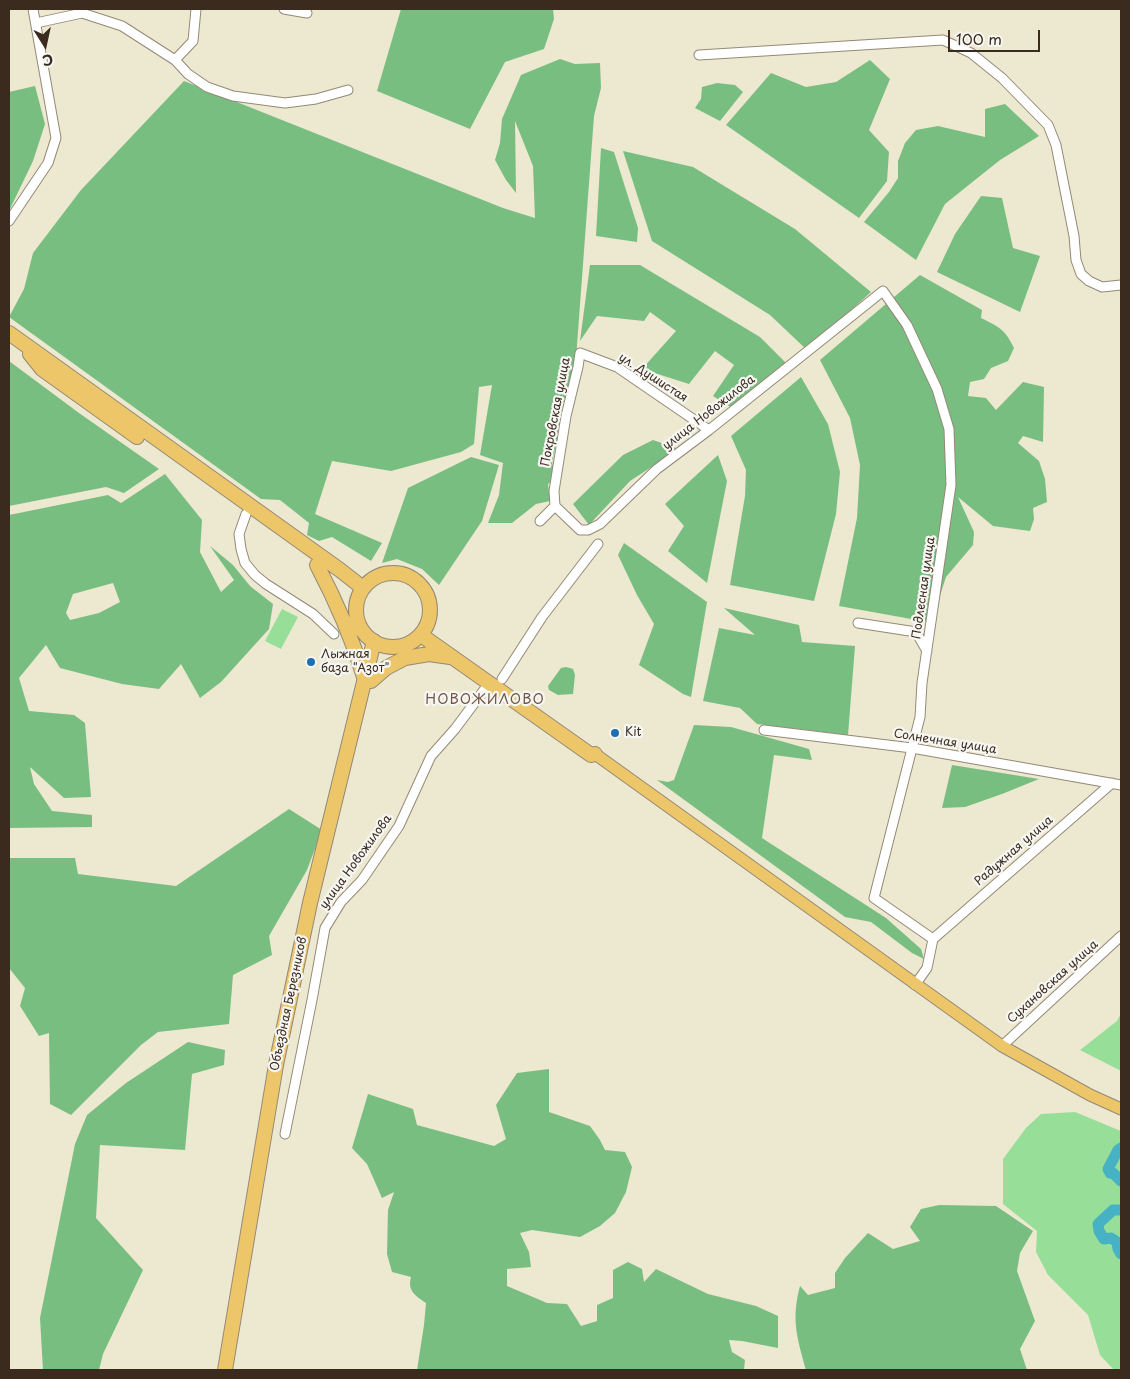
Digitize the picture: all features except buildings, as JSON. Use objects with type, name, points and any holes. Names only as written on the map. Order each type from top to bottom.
[{"type":"highway","points":[[9,333],[332,564],[361,591]]},
{"type":"highway","points":[[21,342],[42,369],[317,565],[361,591]]},
{"type":"highway","points":[[317,565],[337,604],[368,680],[406,658],[429,654],[454,658]]},
{"type":"highway","points":[[388,574],[406,575],[416,581],[424,590],[429,602],[430,614],[427,625],[422,633],[405,645],[393,647],[377,643],[362,630],[357,619],[356,606],[361,591],[376,578],[388,574]]},
{"type":"highway","points":[[422,633],[454,658],[591,755],[595,754]]},
{"type":"highway","points":[[422,633],[595,754]]},
{"type":"highway","name":"Объездная Березников","points":[[232,1370],[273,1113],[317,892],[377,643]]},
{"type":"highway","name":"Объездная Березников","points":[[226,1370],[276,1066],[310,903],[368,680]]},
{"type":"main road","points":[[595,754],[1002,1046],[1090,1095],[1121,1109]]},
{"type":"street","points":[[9,221],[48,163],[56,138],[33,9]]},
{"type":"street","points":[[175,60],[193,41],[196,9]]},
{"type":"street","points":[[284,9],[307,13]]},
{"type":"street","points":[[36,23],[82,13],[122,26],[175,60],[188,74],[207,87],[233,96],[285,103],[316,99],[348,90]]},
{"type":"street","points":[[699,55],[942,40],[971,53],[1002,78],[1048,125],[1056,145],[1074,236],[1076,260],[1081,274],[1089,281],[1102,287],[1121,285]]},
{"type":"street","name":"улица Новожилова","points":[[555,506],[580,530],[588,530],[600,524],[657,469],[709,430],[883,291]]},
{"type":"street","name":"Подлесная улица","points":[[883,291],[907,325],[937,389],[949,429],[951,485],[922,683],[920,717],[874,898],[934,939]]},
{"type":"street","name":"ул. Душистая","points":[[580,353],[617,367],[709,430]]},
{"type":"street","name":"Покровская улица","points":[[555,506],[554,491],[566,416],[580,353]]},
{"type":"street","points":[[540,521],[555,506]]},
{"type":"street","points":[[246,514],[239,534],[245,563],[255,576],[313,614],[334,634]]},
{"type":"street","points":[[502,679],[542,617],[598,544]]},
{"type":"street","points":[[858,623],[916,632],[927,651]]},
{"type":"street","name":"улица Новожилова","points":[[285,1134],[325,928],[341,902],[362,880],[399,826],[431,756],[455,729],[486,686]]},
{"type":"street","name":"Солнечная улица","points":[[764,730],[912,748],[1117,784]]},
{"type":"street","name":"Радужная улица","points":[[934,939],[1117,784]]},
{"type":"street","name":"Сухановская улица","points":[[1002,1046],[1121,936]]},
{"type":"street","points":[[915,985],[927,968],[934,939]]},
{"type":"green space","points":[[401,9],[553,9],[554,19],[544,49],[505,62],[470,129],[377,91]]},
{"type":"green space","points":[[560,59],[575,64],[600,63],[601,88],[594,116],[575,372],[568,390],[552,463],[557,478],[548,484],[550,501],[536,504],[512,523],[488,523],[499,495],[503,463],[480,455],[492,385],[479,387],[474,444],[461,452],[391,471],[332,461],[315,514],[382,543],[371,561],[332,537],[319,541],[307,535],[309,523],[280,500],[261,499],[9,317],[24,289],[33,253],[81,190],[184,81],[503,208],[535,218],[533,166],[515,121],[516,193],[495,160],[500,143],[502,119],[521,75]]},
{"type":"green space","points":[[870,60],[890,79],[869,130],[889,152],[887,181],[859,218],[726,125],[771,73],[806,87],[836,82]]},
{"type":"green space","points":[[717,83],[735,85],[743,92],[720,121],[695,108],[701,99],[702,87]]},
{"type":"green space","points":[[35,86],[45,124],[33,161],[9,211],[9,92]]},
{"type":"green space","points":[[1005,104],[1039,136],[1000,160],[945,204],[916,260],[864,222],[898,178],[898,161],[905,143],[916,130],[938,126],[985,137],[985,109]]},
{"type":"green space","points":[[601,148],[614,152],[638,228],[637,242],[596,236]]},
{"type":"green space","points":[[623,151],[693,167],[795,229],[871,292],[807,350],[770,315],[652,241]]},
{"type":"green space","points":[[981,196],[1002,198],[1013,248],[1040,256],[1020,312],[937,272],[955,234]]},
{"type":"green space","points":[[590,265],[640,265],[760,337],[788,365],[737,411],[713,396],[734,365],[715,351],[689,384],[642,369],[676,331],[650,312],[644,321],[597,316],[580,341]]},
{"type":"green space","points":[[920,275],[982,310],[981,318],[1001,329],[1014,348],[1008,361],[991,368],[984,379],[970,382],[968,396],[986,398],[996,410],[1023,382],[1044,387],[1043,442],[1023,436],[1018,443],[1039,461],[1045,479],[1047,502],[1033,508],[1034,519],[1030,531],[993,526],[958,497],[974,532],[973,545],[946,577],[937,605],[928,622],[839,606],[857,518],[860,465],[850,418],[820,360]]},
{"type":"green space","points":[[9,361],[159,469],[124,493],[106,487],[9,506]]},
{"type":"green space","points":[[801,377],[828,424],[840,472],[836,514],[814,601],[730,585],[745,496],[746,470],[731,436]]},
{"type":"green space","points":[[653,440],[679,449],[630,481],[589,525],[573,504],[623,455]]},
{"type":"green space","points":[[718,455],[727,481],[707,583],[668,551],[684,526],[665,504]]},
{"type":"green space","points":[[471,457],[499,465],[482,521],[439,585],[422,569],[397,559],[382,563],[408,488]]},
{"type":"green space","points":[[165,474],[202,520],[200,552],[221,592],[234,580],[210,546],[233,565],[250,586],[273,604],[269,629],[221,682],[200,698],[181,664],[159,689],[122,684],[60,668],[46,645],[19,678],[29,711],[74,715],[85,723],[91,797],[64,798],[30,767],[34,784],[52,811],[92,815],[92,827],[9,828],[9,515],[108,495],[121,503]],"holes":[[[113,583],[120,602],[99,613],[70,620],[66,613],[73,594]]]},
{"type":"green space","points":[[624,543],[707,602],[691,697],[683,694],[639,665],[654,624],[637,595],[618,555]]},
{"type":"green space","points":[[724,608],[799,625],[802,642],[855,646],[848,735],[757,724],[740,708],[703,701],[719,628],[755,635]]},
{"type":"green space","points":[[282,609],[298,617],[281,649],[265,641]]},
{"type":"green space","points":[[561,668],[573,669],[575,675],[573,694],[558,695],[549,690],[548,686]]},
{"type":"green space","points":[[694,725],[731,727],[809,749],[812,760],[774,755],[762,838],[886,918],[921,949],[924,959],[912,953],[871,922],[845,917],[657,780],[668,782],[674,780]]},
{"type":"green space","points":[[952,765],[1039,779],[965,807],[942,808]]},
{"type":"green space","points":[[289,809],[322,830],[307,870],[269,936],[272,955],[233,975],[229,1024],[158,1032],[141,1045],[71,1115],[50,1104],[49,1033],[39,1036],[20,1006],[25,988],[9,968],[9,858],[75,858],[78,874],[176,886]]},
{"type":"green space","points":[[1121,1013],[1121,1071],[1080,1050],[1117,1021]]},
{"type":"green space","points":[[188,1042],[225,1050],[224,1065],[192,1074],[185,1150],[100,1145],[96,1218],[143,1270],[103,1354],[99,1370],[43,1370],[40,1318],[75,1144],[87,1115],[126,1083]]},
{"type":"green space","points":[[549,1069],[549,1112],[590,1126],[605,1150],[625,1152],[632,1167],[626,1192],[615,1213],[600,1226],[580,1237],[532,1230],[520,1233],[529,1252],[531,1267],[507,1269],[507,1286],[547,1303],[567,1304],[581,1326],[597,1321],[597,1305],[613,1298],[613,1270],[628,1262],[642,1269],[644,1282],[656,1269],[708,1294],[756,1306],[778,1316],[778,1348],[729,1340],[732,1352],[745,1360],[744,1370],[417,1370],[426,1303],[411,1290],[411,1277],[392,1272],[387,1254],[388,1210],[394,1192],[382,1198],[367,1164],[352,1148],[368,1094],[413,1109],[417,1125],[494,1146],[506,1139],[496,1105],[517,1073]]},
{"type":"green space","points":[[1075,1112],[1121,1131],[1121,1370],[1114,1370],[1100,1355],[1088,1315],[1048,1275],[1036,1252],[1037,1231],[1003,1204],[1003,1159],[1026,1128],[1041,1114]]},
{"type":"green space","points":[[939,1205],[996,1206],[1033,1231],[1020,1253],[1017,1271],[1035,1321],[1020,1349],[1027,1370],[806,1370],[796,1328],[797,1298],[800,1286],[808,1295],[835,1288],[835,1273],[845,1258],[868,1233],[893,1249],[920,1241],[910,1227],[921,1209]]},
{"type":"waterway","points":[[1121,1148],[1108,1169],[1110,1173],[1113,1173],[1121,1181]]},
{"type":"waterway","points":[[1121,1210],[1113,1210],[1098,1224],[1099,1231],[1104,1239],[1111,1238],[1117,1242],[1121,1254]]},
{"type":"place","name":"Лыжная база \"Азот\"","points":[[311,662]]},
{"type":"place","name":"Kit","points":[[615,733]]},
{"type":"district","name":"НОВОЖИЛОВО","points":[[485,700]]}]
